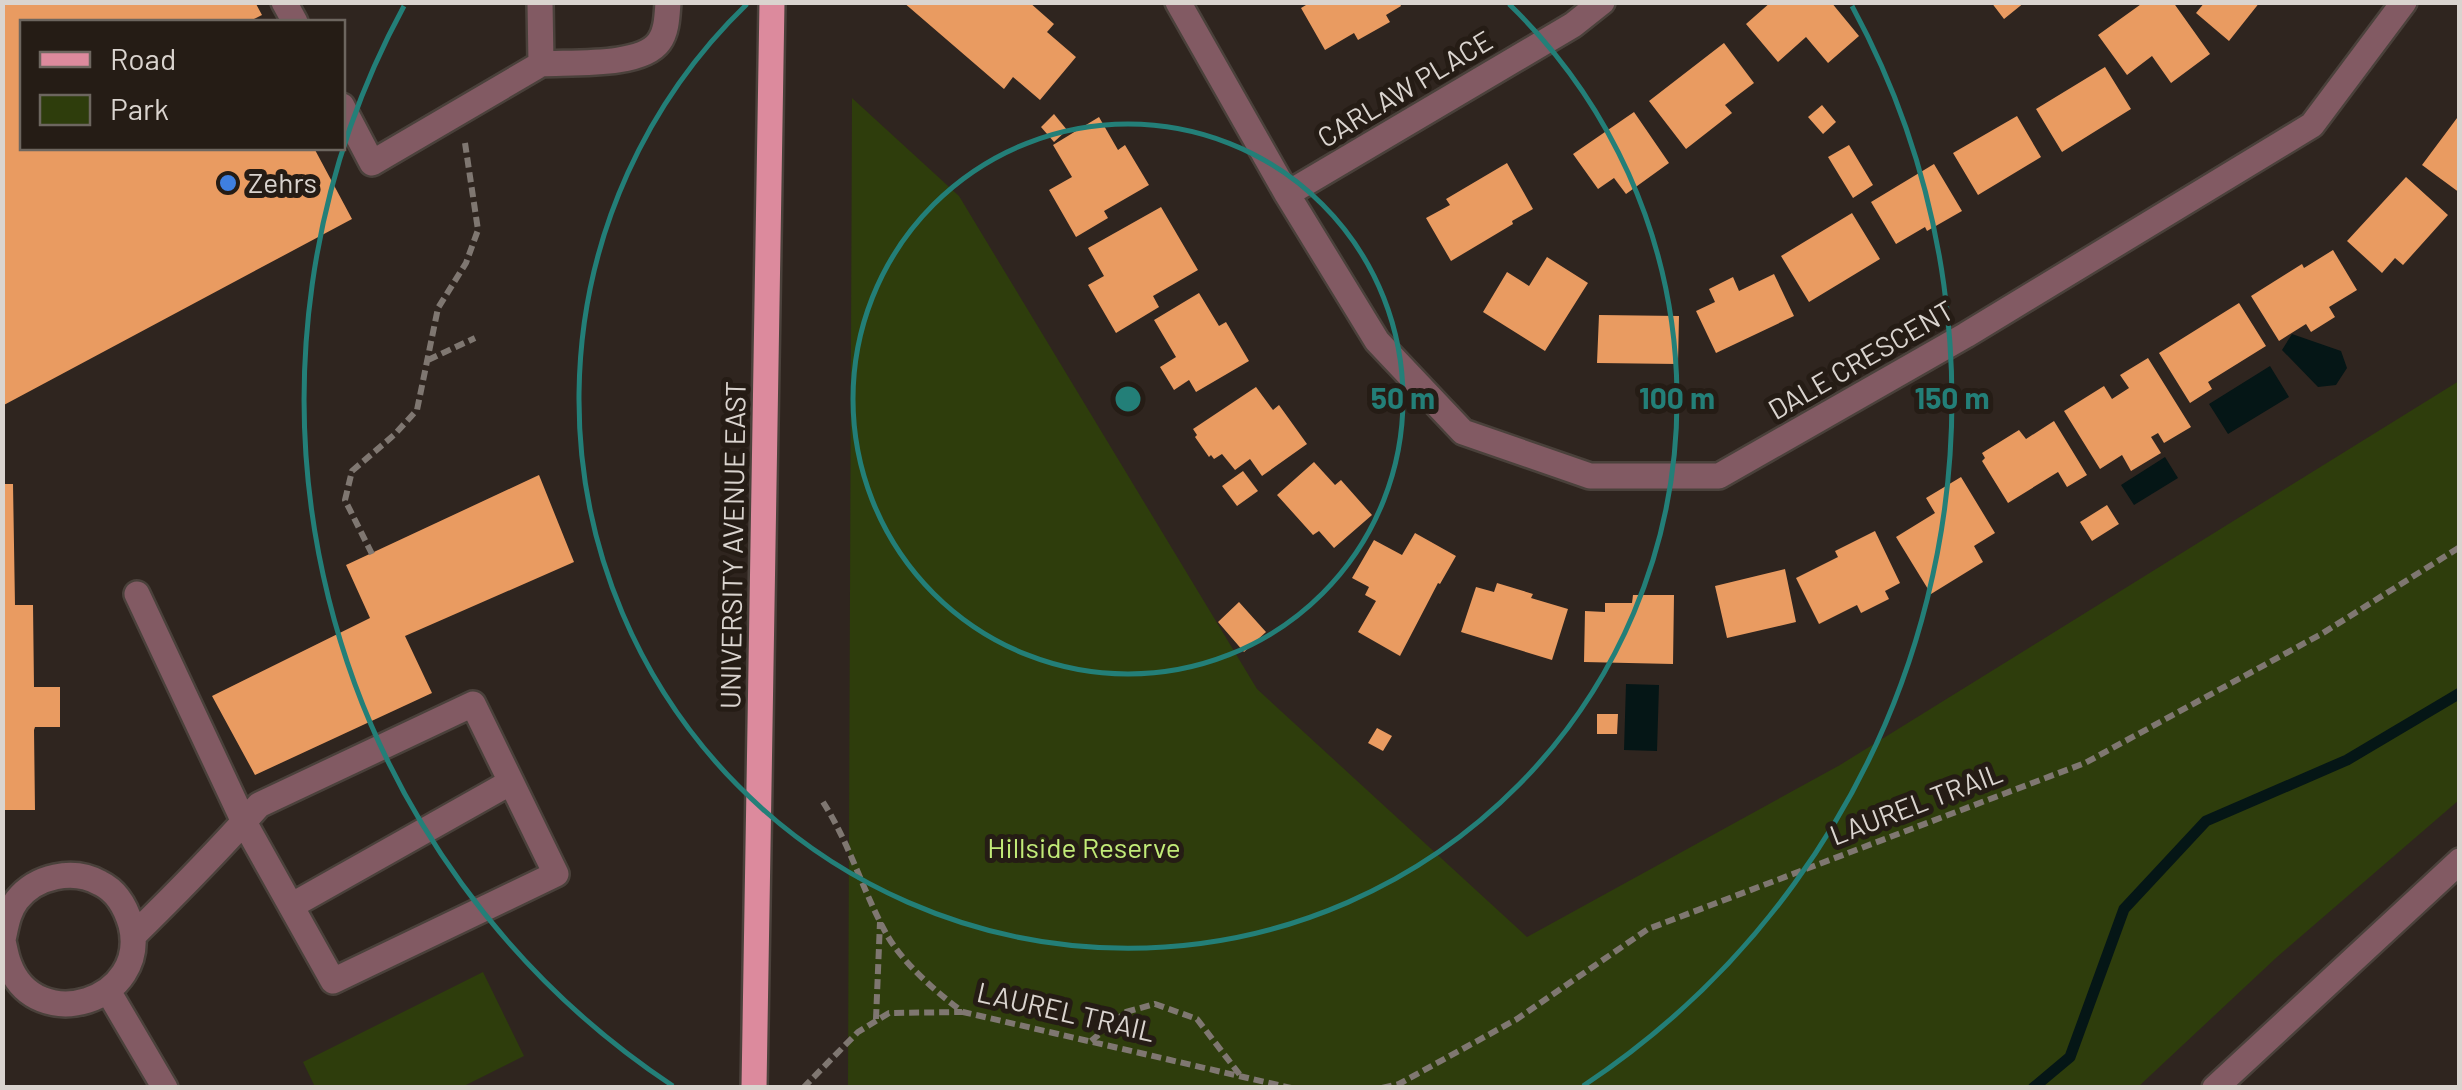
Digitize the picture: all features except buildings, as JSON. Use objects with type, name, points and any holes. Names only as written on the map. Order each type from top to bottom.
[{"type":"main road","name":"UNIVERSITY AVENUE EAST","points":[[754,1088],[772,2]]},
{"type":"street","points":[[540,2],[541,64]]},
{"type":"street","points":[[345,112],[372,162],[541,64],[629,59],[646,54],[660,41],[667,23],[668,2]]},
{"type":"street","name":"DALE CRESCENT","points":[[1178,2],[1287,194],[1377,340],[1463,432],[1590,476],[1719,476],[1966,335],[2312,126],[2404,2]]},
{"type":"street","name":"CARLAW PLACE","points":[[1287,194],[1572,25],[1602,2]]},
{"type":"street","points":[[134,936],[209,861],[244,822],[259,805],[473,704],[556,874],[333,982],[244,822],[137,594]]},
{"type":"street","points":[[291,906],[511,782]]},
{"type":"street","points":[[2216,1088],[2460,861]]},
{"type":"street","points":[[65,874],[91,879],[114,892],[127,911],[134,936],[131,957],[122,977],[108,991],[77,1004],[40,998],[21,984],[9,965],[3,942],[6,921],[16,901],[33,884],[65,874]]},
{"type":"street","points":[[108,991],[165,1088]]},
{"type":"path","points":[[372,554],[345,500],[352,471],[417,410],[438,308],[466,263],[478,230],[460,112]]},
{"type":"path","points":[[428,360],[475,338]]},
{"type":"path","name":"LAUREL TRAIL","points":[[1382,1088],[1398,1084],[1517,1019],[1648,929],[2085,763],[2323,633],[2460,547]]},
{"type":"path","name":"LAUREL TRAIL","points":[[823,802],[839,826],[888,938],[935,992],[963,1012],[1291,1088]]},
{"type":"path","points":[[876,1021],[880,920]]},
{"type":"path","points":[[1091,1041],[1126,1012],[1154,1004],[1196,1019],[1240,1076]]},
{"type":"path","points":[[802,1088],[858,1032],[889,1013],[963,1012]]},
{"type":"green space","name":"Hillside Reserve","points":[[852,98],[959,196],[1257,689],[1527,937],[1840,765],[2459,381],[2459,800],[2277,957],[2138,1087],[848,1087]]},
{"type":"green space","points":[[483,972],[524,1056],[462,1087],[315,1087],[303,1062]]},
{"type":"shaded area","points":[[2292,334],[2341,351],[2347,368],[2336,385],[2318,387],[2282,350]]},
{"type":"shaded area","points":[[2270,366],[2289,397],[2228,434],[2209,404]]},
{"type":"shaded area","points":[[2165,457],[2178,478],[2134,505],[2121,485]]},
{"type":"shaded area","points":[[1626,684],[1659,685],[1657,751],[1624,750]]},
{"type":"waterway","points":[[2033,1088],[2070,1057],[2124,909],[2206,821],[2347,760],[2460,693]]},
{"type":"place","name":"Zehrs","points":[[228,183]]}]
